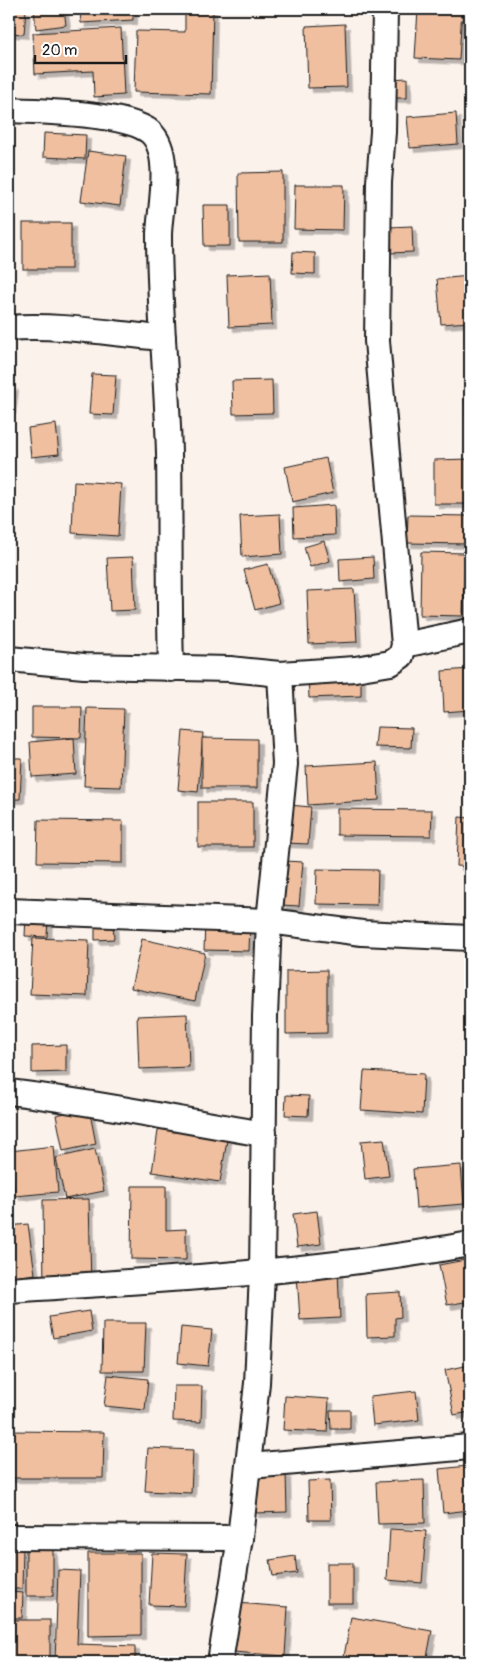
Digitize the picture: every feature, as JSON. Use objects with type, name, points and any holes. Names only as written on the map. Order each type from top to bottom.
[{"type":"street","points":[[9,659],[84,666],[230,669],[280,674],[355,669],[391,663],[401,656],[404,645],[377,341],[379,182],[384,132],[385,9]]},
{"type":"street","points":[[9,110],[100,117],[133,124],[149,131],[158,143],[164,169],[160,234],[169,453],[171,669]]},
{"type":"street","points":[[9,328],[27,326],[79,329],[163,338]]},
{"type":"street","points":[[404,645],[470,631]]},
{"type":"street","points":[[220,1662],[250,1466],[257,1383],[262,1274],[265,1016],[269,921],[285,764],[280,674]]},
{"type":"street","points":[[9,911],[269,921],[362,933],[470,938]]},
{"type":"street","points":[[9,1092],[81,1100],[159,1117],[264,1134]]},
{"type":"street","points":[[9,1290],[262,1274],[470,1244]]},
{"type":"street","points":[[250,1466],[470,1446]]},
{"type":"street","points":[[9,1537],[240,1538]]},
{"type":"building","points":[[9,9],[26,9],[24,34],[9,33]]},
{"type":"building","points":[[34,9],[64,9],[66,25],[36,29]]},
{"type":"building","points":[[80,9],[133,9],[133,20],[81,23]]},
{"type":"building","points":[[185,9],[213,9],[211,94],[134,92],[136,31],[185,32]]},
{"type":"building","points":[[418,9],[462,9],[459,60],[415,58]]},
{"type":"building","points":[[345,24],[347,87],[308,88],[306,26]]},
{"type":"building","points":[[121,28],[124,95],[94,97],[93,71],[35,74],[33,33]]},
{"type":"building","points":[[407,78],[407,98],[391,98],[391,79]]},
{"type":"building","points":[[456,113],[458,144],[410,148],[407,117]]},
{"type":"building","points":[[9,124],[10,218],[9,218]]},
{"type":"building","points":[[44,133],[86,135],[85,159],[43,157]]},
{"type":"building","points":[[88,151],[126,156],[120,206],[81,201]]},
{"type":"building","points":[[283,172],[283,242],[239,242],[238,173]]},
{"type":"building","points":[[295,185],[344,185],[343,230],[294,229]]},
{"type":"building","points":[[203,205],[230,205],[230,246],[204,246]]},
{"type":"building","points":[[23,223],[71,223],[71,269],[23,269]]},
{"type":"building","points":[[412,226],[413,252],[390,253],[389,227]]},
{"type":"building","points":[[293,252],[315,253],[315,274],[292,273]]},
{"type":"building","points":[[270,273],[272,325],[229,327],[227,275]]},
{"type":"building","points":[[470,276],[470,322],[441,324],[437,279]]},
{"type":"building","points":[[92,374],[116,375],[113,415],[89,414]]},
{"type":"building","points":[[272,380],[273,413],[233,414],[232,381]]},
{"type":"building","points":[[9,386],[14,386],[11,410],[9,410]]},
{"type":"building","points":[[465,398],[470,398],[470,451],[468,451]]},
{"type":"building","points":[[56,424],[59,454],[31,457],[28,428]]},
{"type":"building","points":[[326,458],[333,493],[292,502],[285,467]]},
{"type":"building","points":[[470,459],[470,504],[434,504],[434,460]]},
{"type":"building","points":[[74,481],[121,484],[118,536],[72,533]]},
{"type":"building","points":[[334,505],[335,535],[294,537],[293,508]]},
{"type":"building","points":[[280,514],[282,554],[242,557],[240,516]]},
{"type":"building","points":[[408,515],[470,516],[470,544],[407,543]]},
{"type":"building","points":[[324,541],[330,561],[310,567],[304,547]]},
{"type":"building","points":[[421,552],[465,553],[463,616],[420,615]]},
{"type":"building","points":[[133,557],[135,610],[110,611],[107,558]]},
{"type":"building","points":[[373,557],[374,579],[340,582],[339,559]]},
{"type":"building","points":[[268,564],[279,603],[255,610],[244,570]]},
{"type":"building","points":[[354,589],[357,642],[309,644],[307,591]]},
{"type":"building","points":[[470,669],[470,710],[444,712],[442,671]]},
{"type":"building","points":[[361,671],[361,696],[309,698],[308,673]]},
{"type":"building","points":[[32,707],[82,707],[81,738],[32,737]]},
{"type":"building","points":[[87,708],[124,709],[121,787],[84,786]]},
{"type":"building","points":[[377,727],[412,728],[411,748],[375,747]]},
{"type":"building","points":[[183,731],[203,733],[198,792],[178,790]]},
{"type":"building","points":[[74,738],[76,774],[32,777],[30,742]]},
{"type":"building","points":[[202,738],[257,739],[257,788],[202,788]]},
{"type":"building","points":[[9,758],[22,758],[20,799],[9,799]]},
{"type":"building","points":[[377,762],[379,800],[308,805],[306,766]]},
{"type":"building","points":[[198,802],[253,802],[253,847],[198,847]]},
{"type":"building","points":[[289,805],[311,807],[308,844],[286,843]]},
{"type":"building","points":[[337,809],[432,810],[431,836],[337,835]]},
{"type":"building","points":[[459,817],[470,818],[470,867],[457,866]]},
{"type":"building","points":[[38,820],[123,821],[123,863],[37,862]]},
{"type":"building","points":[[285,861],[303,862],[299,906],[281,905]]},
{"type":"building","points":[[317,869],[378,870],[377,905],[316,904]]},
{"type":"building","points":[[26,917],[48,918],[47,937],[25,936]]},
{"type":"building","points":[[95,921],[113,921],[114,939],[95,940]]},
{"type":"building","points":[[205,922],[250,923],[249,951],[204,950]]},
{"type":"building","points":[[33,938],[89,940],[87,996],[30,994]]},
{"type":"building","points":[[142,939],[205,953],[195,1001],[131,988]]},
{"type":"building","points":[[327,970],[327,1033],[286,1034],[286,971]]},
{"type":"building","points":[[187,1014],[189,1067],[139,1069],[137,1016]]},
{"type":"building","points":[[66,1045],[66,1072],[32,1073],[32,1046]]},
{"type":"building","points":[[364,1071],[424,1074],[422,1114],[361,1110]]},
{"type":"building","points":[[286,1095],[309,1096],[308,1116],[285,1115]]},
{"type":"building","points":[[89,1108],[96,1144],[63,1151],[56,1115]]},
{"type":"building","points":[[159,1124],[228,1134],[220,1182],[152,1172]]},
{"type":"building","points":[[384,1139],[389,1176],[365,1179],[361,1141]]},
{"type":"building","points":[[54,1146],[58,1192],[15,1196],[10,1151]]},
{"type":"building","points":[[95,1149],[104,1191],[65,1199],[56,1158]]},
{"type":"building","points":[[461,1165],[464,1204],[416,1208],[413,1169]]},
{"type":"building","points":[[132,1186],[166,1186],[166,1230],[186,1229],[186,1260],[131,1259]]},
{"type":"building","points":[[89,1199],[91,1287],[44,1289],[43,1200]]},
{"type":"building","points":[[317,1211],[321,1244],[297,1247],[293,1214]]},
{"type":"building","points":[[28,1224],[35,1274],[9,1278],[9,1226]]},
{"type":"building","points":[[470,1259],[470,1301],[447,1305],[439,1265]]},
{"type":"building","points":[[338,1271],[340,1318],[300,1320],[297,1274]]},
{"type":"building","points":[[400,1292],[401,1317],[395,1318],[395,1336],[367,1337],[366,1294]]},
{"type":"building","points":[[89,1311],[92,1331],[53,1338],[49,1317]]},
{"type":"building","points":[[103,1323],[146,1323],[144,1371],[102,1371]]},
{"type":"building","points":[[181,1327],[212,1330],[208,1366],[178,1363]]},
{"type":"building","points":[[470,1365],[470,1412],[454,1415],[445,1370]]},
{"type":"building","points":[[108,1375],[148,1379],[145,1410],[104,1406]]},
{"type":"building","points":[[174,1386],[202,1386],[201,1422],[173,1421]]},
{"type":"building","points":[[416,1391],[419,1420],[373,1425],[370,1396]]},
{"type":"building","points":[[285,1396],[329,1399],[327,1432],[283,1430]]},
{"type":"building","points":[[330,1410],[350,1410],[350,1429],[331,1429]]},
{"type":"building","points":[[9,1431],[104,1432],[103,1478],[9,1478]]},
{"type":"building","points":[[148,1448],[193,1450],[191,1493],[145,1491]]},
{"type":"building","points":[[468,1466],[470,1510],[443,1513],[439,1469]]},
{"type":"building","points":[[286,1473],[287,1512],[254,1513],[253,1474]]},
{"type":"building","points":[[330,1480],[331,1520],[309,1520],[308,1481]]},
{"type":"building","points":[[424,1480],[425,1523],[378,1524],[376,1482]]},
{"type":"building","points":[[390,1529],[426,1531],[422,1583],[387,1580]]},
{"type":"building","points":[[9,1548],[23,1548],[22,1589],[9,1589]]},
{"type":"building","points":[[26,1549],[53,1549],[53,1596],[26,1596]]},
{"type":"building","points":[[88,1553],[141,1553],[141,1635],[88,1636]]},
{"type":"building","points":[[152,1553],[187,1554],[184,1606],[149,1605]]},
{"type":"building","points":[[295,1556],[297,1573],[273,1576],[270,1560]]},
{"type":"building","points":[[327,1563],[353,1563],[353,1603],[327,1603]]},
{"type":"building","points":[[58,1570],[80,1571],[77,1644],[135,1646],[135,1662],[55,1662]]},
{"type":"building","points":[[9,1592],[23,1593],[22,1618],[9,1618]]},
{"type":"building","points":[[236,1603],[288,1607],[285,1656],[233,1652]]},
{"type":"building","points":[[351,1617],[432,1631],[426,1662],[343,1662]]},
{"type":"building","points":[[9,1620],[50,1620],[50,1662],[9,1662]]}]
